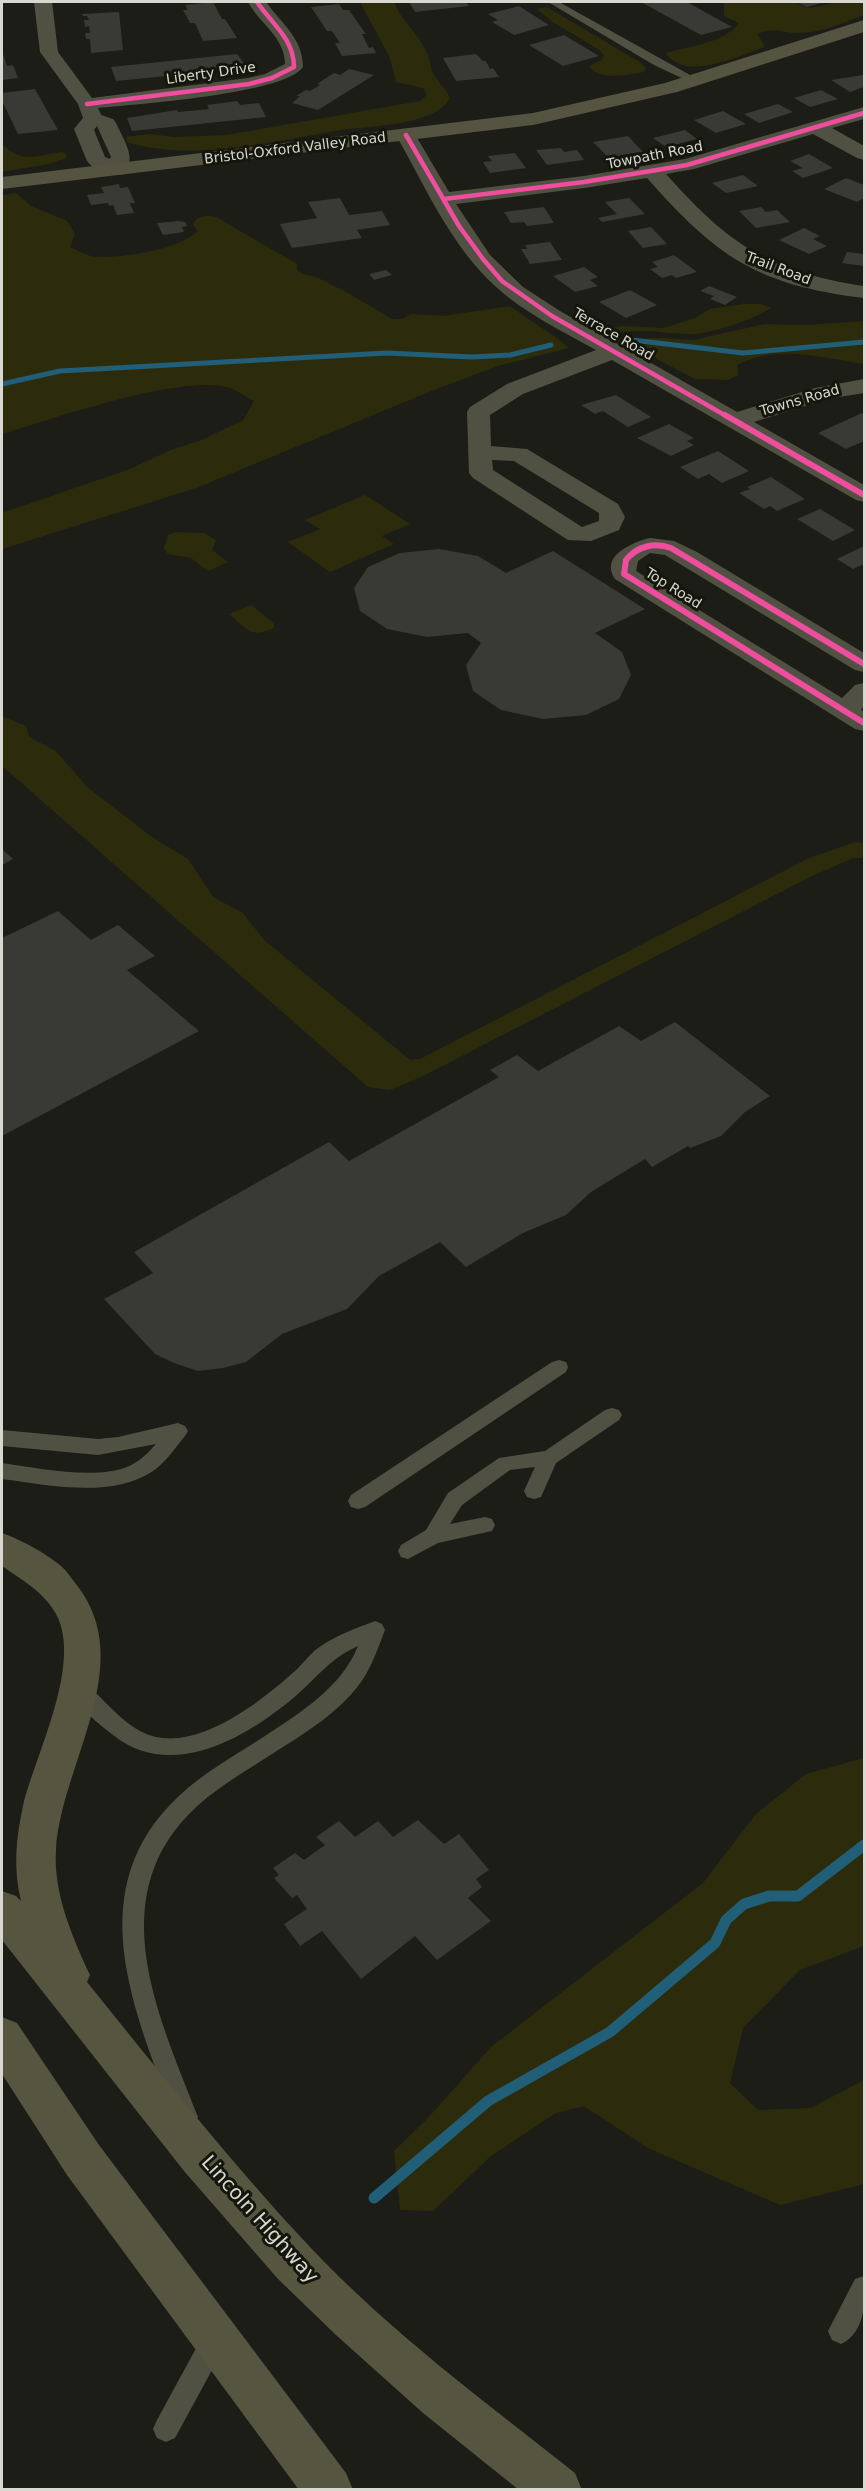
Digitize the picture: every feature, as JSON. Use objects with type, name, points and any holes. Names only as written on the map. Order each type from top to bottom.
[{"type":"main road","name":"Bristol-Oxford Valley Road","points":[[2,183],[532,119],[636,97],[694,81],[864,26]]},
{"type":"main road","points":[[2,1548],[41,1570],[57,1585],[70,1602],[78,1619],[82,1636],[83,1656],[79,1690],[40,1818],[36,1849],[37,1878],[44,1913],[55,1944],[88,2018]]},
{"type":"main road","name":"Lincoln Highway","points":[[2,1909],[200,2156],[294,2263],[352,2319],[440,2396],[558,2490]]},
{"type":"main road","points":[[2,2037],[83,2160],[330,2490]]},
{"type":"street","points":[[43,2],[49,52],[90,111],[84,129],[97,161],[118,170]]},
{"type":"street","name":"Liberty Drive","points":[[90,111],[249,84],[285,73],[294,66],[296,55],[282,31],[257,2]]},
{"type":"street","name":"Towpath Road","points":[[444,199],[653,172],[708,160],[864,112]]},
{"type":"street","points":[[817,128],[864,154]]},
{"type":"street","name":"Terrace Road","points":[[406,135],[477,251],[497,276],[552,315],[864,495]]},
{"type":"street","name":"Trail Road","points":[[653,172],[715,237],[741,255],[767,268],[805,280],[864,292]]},
{"type":"street","points":[[480,453],[519,454],[609,509],[613,517],[610,525],[591,534],[577,535],[481,472],[480,453],[478,412],[516,389],[615,351]]},
{"type":"street","name":"Towns Road","points":[[736,420],[823,393],[864,386]]},
{"type":"street","name":"Top Road","points":[[864,664],[688,557],[665,546],[647,547],[635,551],[627,556],[622,565],[624,574],[855,717],[864,691]]},
{"type":"lane","points":[[553,2],[658,63],[694,81]]},
{"type":"lane","points":[[358,1501],[559,1367]]},
{"type":"lane","points":[[433,1536],[454,1499],[506,1463],[549,1458],[612,1415]]},
{"type":"lane","points":[[2,1438],[98,1448],[178,1431],[147,1466],[127,1476],[99,1479],[70,1478],[2,1471]]},
{"type":"lane","points":[[534,1491],[549,1458]]},
{"type":"lane","points":[[408,1551],[433,1536],[485,1525]]},
{"type":"lane","points":[[79,1690],[121,1729],[135,1738],[151,1745],[170,1748],[190,1746],[226,1732],[281,1695],[328,1652],[375,1630],[356,1672],[330,1700],[306,1720],[200,1791],[178,1810],[149,1848],[140,1869],[134,1891],[131,1923],[134,1956],[142,1996],[200,2156]]},
{"type":"lane","points":[[841,2331],[864,2288]]},
{"type":"lane","points":[[166,2428],[216,2337]]},
{"type":"shaded area","points":[[360,2],[394,2],[428,54],[434,75],[450,98],[441,108],[429,115],[398,124],[335,131],[231,148],[177,150],[152,148],[127,142],[126,137],[149,134],[174,137],[227,135],[420,101],[427,95],[423,88],[396,82],[390,58]]},
{"type":"shaded area","points":[[721,2],[791,2],[810,8],[838,2],[864,2],[864,15],[816,31],[799,33],[774,30],[757,34],[765,47],[713,64],[686,66],[675,62],[666,53],[716,39],[733,30],[739,23],[724,16],[724,3]]},
{"type":"shaded area","points":[[547,7],[638,61],[646,68],[644,72],[614,76],[594,71],[589,66],[602,60],[604,55],[537,9]]},
{"type":"shaded area","points":[[2,144],[17,155],[24,157],[63,152],[67,155],[66,158],[49,164],[2,172]]},
{"type":"shaded area","points":[[16,193],[31,206],[67,221],[75,234],[70,247],[96,257],[120,256],[164,248],[189,238],[198,231],[193,225],[199,218],[216,217],[297,264],[297,270],[302,274],[316,277],[348,293],[392,319],[402,319],[411,314],[443,316],[510,306],[569,348],[498,366],[196,488],[2,549],[2,513],[130,469],[173,449],[202,440],[243,420],[254,401],[230,388],[209,385],[182,387],[118,400],[2,434],[2,195]]},
{"type":"shaded area","points":[[761,304],[771,308],[730,326],[697,334],[640,331],[612,334],[606,330],[621,326],[664,328],[695,318],[710,309]]},
{"type":"shaded area","points":[[864,321],[864,364],[800,354],[768,355],[737,365],[738,375],[728,380],[695,379],[619,339],[693,340],[765,324],[806,325]]},
{"type":"shaded area","points":[[365,495],[410,524],[382,536],[394,544],[330,572],[288,542],[320,529],[305,520]]},
{"type":"shaded area","points":[[176,532],[204,533],[216,540],[212,550],[228,562],[208,571],[191,558],[168,554],[164,548],[168,535]]},
{"type":"shaded area","points":[[251,605],[274,623],[274,628],[260,633],[250,631],[229,614]]},
{"type":"shaded area","points":[[2,716],[26,726],[29,737],[56,751],[87,787],[152,837],[188,859],[213,897],[243,913],[264,940],[410,1060],[420,1059],[807,859],[855,842],[864,843],[864,858],[853,858],[810,877],[421,1077],[390,1090],[368,1087],[2,766]]},
{"type":"shaded area","points":[[864,1758],[864,1946],[800,1970],[743,2028],[730,2083],[758,2110],[811,2108],[864,2080],[864,2184],[780,2205],[648,2148],[584,2106],[556,2113],[491,2156],[433,2211],[400,2210],[394,2151],[428,2118],[491,2047],[703,1883],[756,1814],[806,1774]]},
{"type":"building","points":[[213,2],[222,19],[225,19],[237,38],[203,41],[195,23],[190,23],[183,10],[188,10],[185,5]]},
{"type":"building","points":[[409,2],[466,2],[469,6],[415,12]]},
{"type":"building","points":[[641,2],[687,2],[732,27],[701,35]]},
{"type":"building","points":[[796,2],[826,2],[807,7]]},
{"type":"building","points":[[339,4],[343,10],[349,10],[366,34],[362,34],[369,48],[373,47],[376,53],[342,56],[335,43],[340,43],[332,31],[327,31],[311,7]]},
{"type":"building","points":[[519,6],[549,25],[514,35],[492,22],[498,20],[488,14]]},
{"type":"building","points":[[119,12],[123,50],[91,53],[90,39],[86,39],[85,33],[90,33],[89,26],[85,27],[84,20],[89,20],[82,14]]},
{"type":"building","points":[[564,35],[599,56],[563,66],[529,45]]},
{"type":"building","points":[[2,51],[7,66],[13,65],[18,78],[2,80]]},
{"type":"building","points":[[237,54],[247,67],[212,68],[213,70],[198,73],[116,81],[111,67]]},
{"type":"building","points":[[476,54],[486,61],[490,69],[493,68],[499,77],[456,81],[443,58]]},
{"type":"building","points":[[349,69],[374,75],[318,110],[292,103],[300,96],[296,96],[320,85],[317,84],[334,73],[340,75]]},
{"type":"building","points":[[863,75],[864,87],[850,92],[831,80]]},
{"type":"building","points":[[35,89],[58,130],[18,134],[2,101],[2,93]]},
{"type":"building","points":[[821,90],[838,99],[810,107],[794,98]]},
{"type":"building","points":[[237,101],[240,105],[259,103],[266,117],[132,131],[127,118],[177,110],[178,112],[209,109],[207,105]]},
{"type":"building","points":[[778,104],[793,112],[759,123],[744,114]]},
{"type":"building","points":[[723,111],[746,124],[716,133],[694,120]]},
{"type":"building","points":[[685,130],[697,139],[666,147],[653,138]]},
{"type":"building","points":[[628,136],[643,152],[608,157],[593,142]]},
{"type":"building","points":[[561,148],[564,152],[577,150],[584,160],[547,165],[536,150]]},
{"type":"building","points":[[515,153],[526,168],[490,173],[483,162],[492,161],[488,156]]},
{"type":"building","points":[[809,154],[833,168],[803,178],[792,171],[803,168],[790,161]]},
{"type":"building","points":[[743,175],[758,186],[726,193],[712,183]]},
{"type":"building","points":[[846,178],[864,185],[864,198],[857,202],[824,189]]},
{"type":"building","points":[[119,184],[120,188],[128,187],[135,203],[130,203],[134,213],[117,215],[113,205],[109,206],[108,203],[91,205],[87,195],[104,193],[101,187]]},
{"type":"building","points":[[340,198],[349,215],[382,211],[390,225],[357,230],[362,238],[292,248],[280,224],[317,218],[308,202]]},
{"type":"building","points":[[629,198],[645,214],[602,222],[598,218],[617,214],[605,202]]},
{"type":"building","points":[[544,207],[554,223],[527,226],[524,222],[511,223],[504,212]]},
{"type":"building","points":[[761,207],[766,212],[777,210],[790,222],[756,228],[739,211]]},
{"type":"building","points":[[185,222],[187,226],[182,227],[184,232],[163,235],[157,223]]},
{"type":"building","points":[[651,227],[667,244],[643,248],[628,231]]},
{"type":"building","points":[[804,228],[820,236],[813,239],[827,246],[809,254],[779,240]]},
{"type":"building","points":[[550,242],[562,260],[530,264],[521,249],[527,249],[525,245]]},
{"type":"building","points":[[847,252],[864,254],[864,266],[842,263]]},
{"type":"building","points":[[674,255],[697,272],[676,278],[672,275],[662,278],[650,269],[658,267],[652,262]]},
{"type":"building","points":[[584,267],[598,277],[590,280],[598,286],[575,292],[553,276]]},
{"type":"building","points":[[386,270],[392,275],[374,280],[369,274]]},
{"type":"building","points":[[709,286],[737,297],[725,305],[710,299],[714,296],[700,291]]},
{"type":"building","points":[[630,290],[657,305],[626,318],[599,302]]},
{"type":"building","points":[[616,395],[651,417],[628,427],[603,411],[595,414],[581,405]]},
{"type":"building","points":[[862,413],[864,415],[864,441],[846,449],[818,433]]},
{"type":"building","points":[[669,424],[694,438],[687,441],[694,445],[671,456],[637,438]]},
{"type":"building","points":[[718,451],[749,471],[722,483],[709,474],[698,479],[680,467]]},
{"type":"building","points":[[771,477],[805,499],[777,511],[770,506],[764,509],[739,493]]},
{"type":"building","points":[[820,509],[855,530],[833,541],[797,519]]},
{"type":"building","points":[[864,546],[864,564],[853,569],[837,559]]},
{"type":"building","points":[[439,549],[478,556],[506,573],[553,551],[645,609],[595,633],[622,652],[631,675],[619,699],[586,715],[543,719],[501,710],[473,691],[466,665],[481,643],[468,633],[427,637],[387,629],[360,611],[354,588],[368,567],[400,553]]},
{"type":"building","points":[[2,849],[13,859],[2,865]]},
{"type":"building","points":[[58,911],[91,940],[118,925],[155,956],[127,970],[199,1031],[2,1136],[2,938]]},
{"type":"building","points":[[675,1022],[770,1096],[745,1112],[721,1136],[690,1148],[688,1146],[652,1167],[645,1159],[591,1192],[566,1215],[523,1233],[466,1267],[440,1242],[379,1276],[347,1309],[282,1334],[246,1362],[198,1371],[155,1354],[104,1299],[153,1273],[134,1252],[329,1142],[349,1161],[499,1077],[490,1070],[517,1055],[538,1071],[619,1026],[641,1041]]},
{"type":"building","points":[[418,1820],[444,1844],[459,1834],[489,1870],[476,1879],[482,1887],[468,1898],[491,1921],[437,1960],[415,1936],[361,1979],[322,1931],[300,1946],[284,1924],[307,1909],[297,1895],[292,1898],[274,1878],[279,1875],[273,1868],[295,1853],[304,1860],[325,1845],[316,1837],[339,1821],[355,1837],[378,1821],[393,1837]]},
{"type":"waterway","points":[[632,340],[743,353],[864,342]]},
{"type":"waterway","points":[[2,384],[60,371],[387,353],[472,357],[510,355],[551,345]]},
{"type":"waterway","points":[[374,2198],[488,2101],[610,2032],[715,1943],[726,1920],[744,1904],[769,1896],[798,1896],[864,1845]]},
{"type":"cycle path","points":[[87,104],[249,84],[272,78],[294,67],[292,48],[257,2]]},
{"type":"cycle path","points":[[444,199],[584,182],[687,165],[864,113]]},
{"type":"cycle path","points":[[406,135],[470,243],[509,287],[552,316],[864,495]]},
{"type":"cycle path","points":[[864,664],[671,548],[658,545],[643,547],[630,554],[626,560],[624,574],[864,723]]}]
